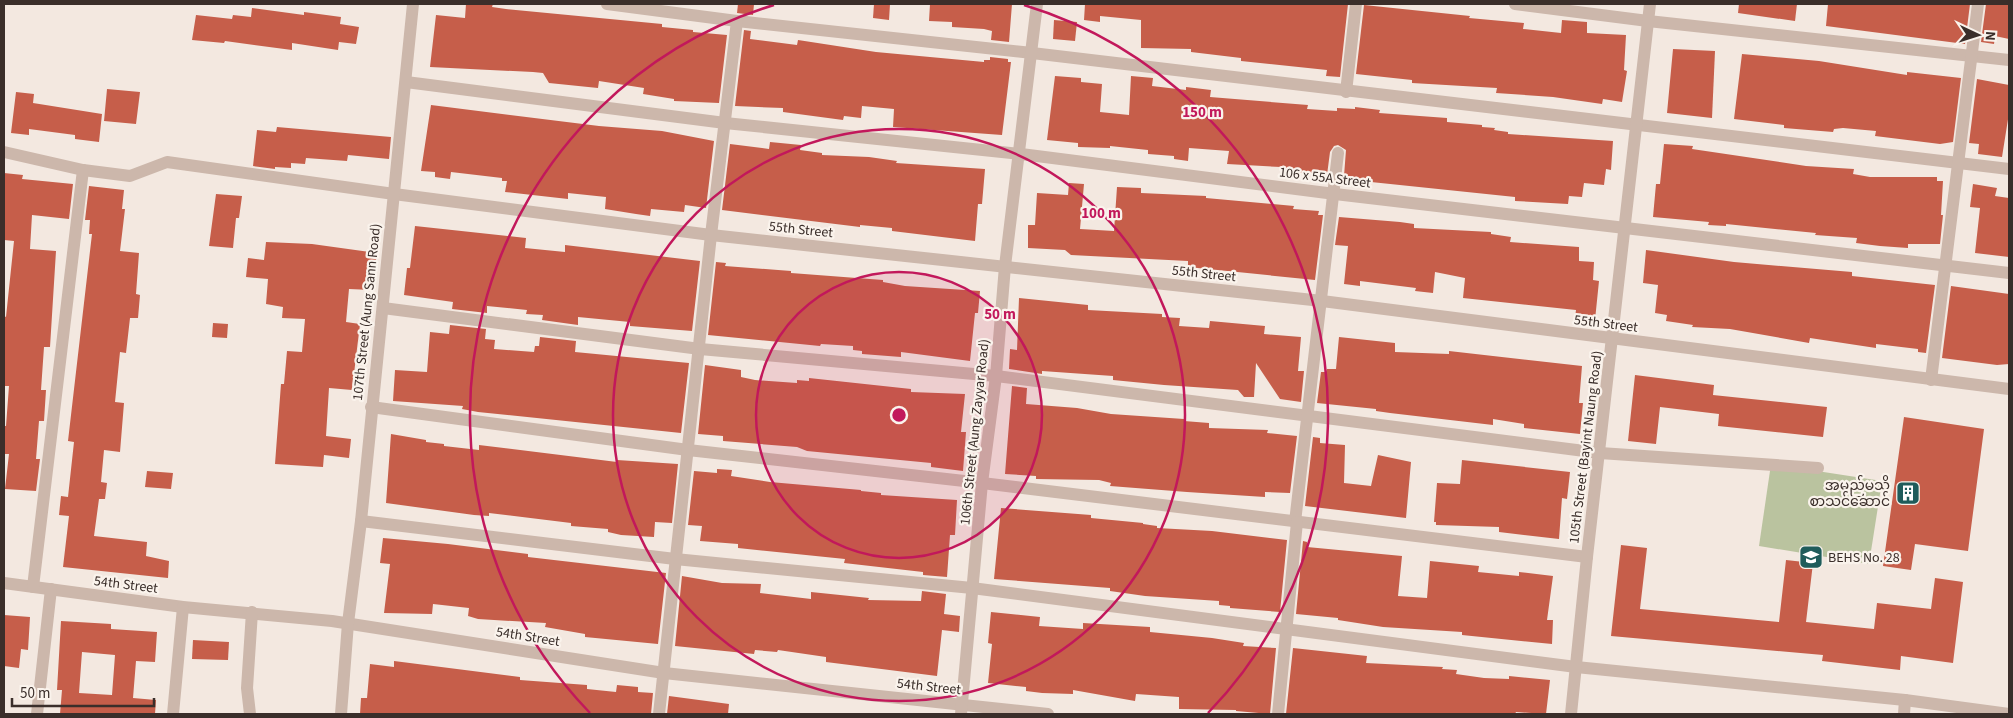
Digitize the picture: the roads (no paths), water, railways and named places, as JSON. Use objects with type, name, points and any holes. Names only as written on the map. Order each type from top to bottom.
[{"type":"street","name":"107th Street (Aung Sann Road)","points":[[341,714],[348,623],[361,521],[413,4]]},
{"type":"street","points":[[607,4],[737,21],[1032,53],[1346,92],[2009,169]]},
{"type":"street","name":"106th Street (Aung Zayyar Road)","points":[[962,709],[982,483],[996,376],[1005,266],[1037,4]]},
{"type":"street","points":[[1346,92],[1356,4]]},
{"type":"street","points":[[1515,4],[1648,22],[2009,60]]},
{"type":"street","name":"105th Street (Bayint Naung Road)","points":[[1571,714],[1650,4]]},
{"type":"street","points":[[1931,380],[1978,4]]},
{"type":"street","points":[[659,714],[711,235],[737,21]]},
{"type":"street","name":"106 x 55A Street","points":[[406,82],[726,123],[1020,154],[1335,194],[2009,273]]},
{"type":"street","points":[[4,152],[83,170],[33,587]]},
{"type":"street","points":[[1278,714],[1306,415],[1322,301],[1338,153]]},
{"type":"street","name":"55th Street","points":[[83,170],[130,176],[167,162],[394,194],[711,235],[1322,301],[2009,389]]},
{"type":"street","points":[[383,308],[700,349],[996,376],[1600,453],[1818,468]]},
{"type":"street","points":[[371,407],[688,450],[982,483],[1587,558]]},
{"type":"street","points":[[361,521],[675,559],[972,588],[1576,667],[1905,700],[2009,714]]},
{"type":"street","name":"54th Street","points":[[4,583],[183,607],[348,623],[664,672],[962,709],[1048,714]]},
{"type":"street","points":[[37,714],[51,589]]},
{"type":"street","points":[[173,714],[183,607]]},
{"type":"street","points":[[250,714],[246,688],[258,613]]},
{"type":"street","points":[[1904,714],[1905,700]]},
{"type":"place","name":"အမည်မသိ စာသင်ဆောင်","points":[[1908,493]]},
{"type":"place","name":"BEHS No. 28","points":[[1811,557]]}]
